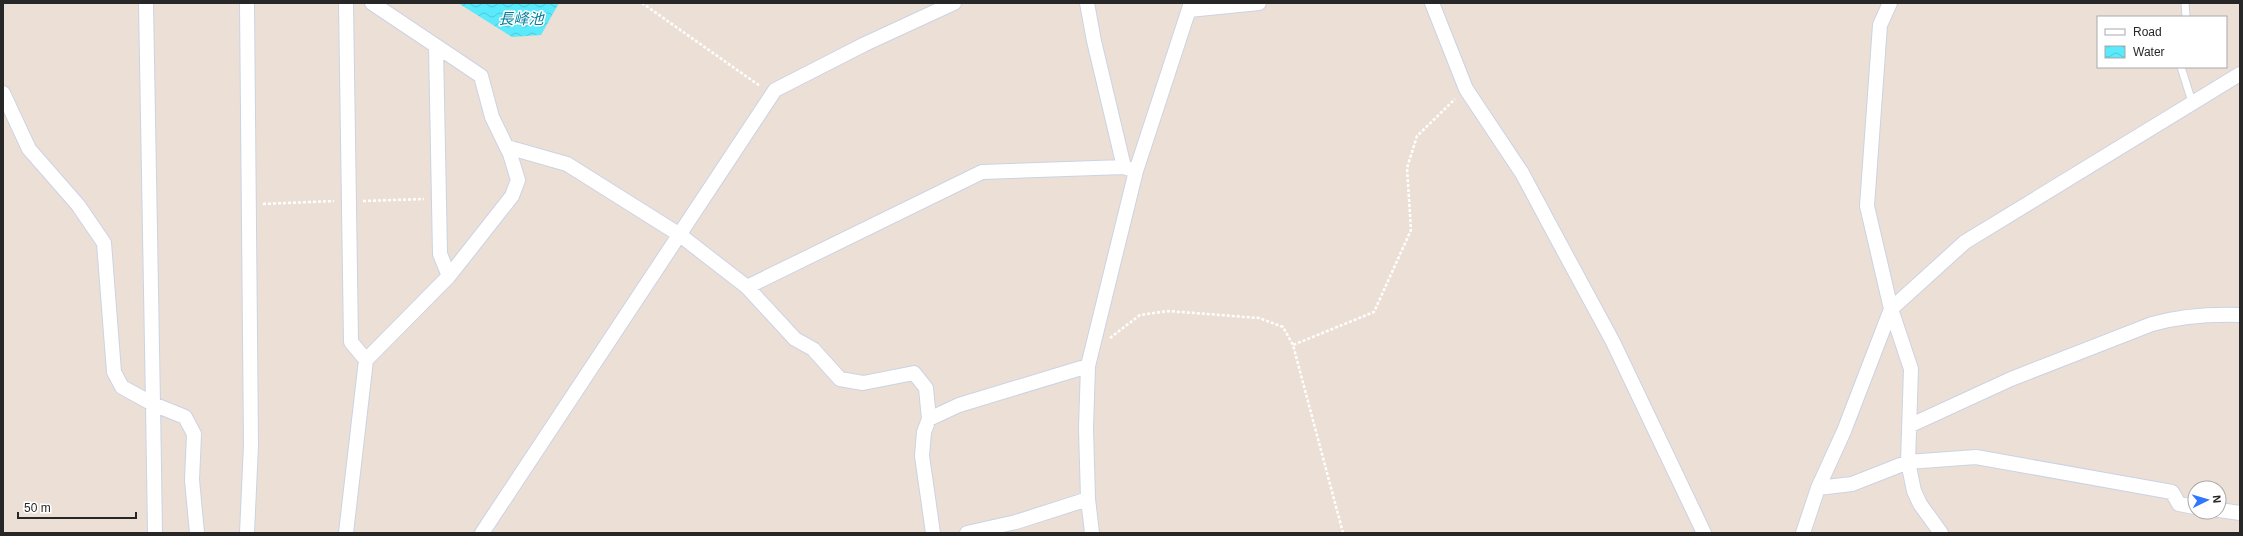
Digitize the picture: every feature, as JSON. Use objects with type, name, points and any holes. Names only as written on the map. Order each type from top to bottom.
[{"type":"street","points":[[146,3],[155,533]]},
{"type":"street","points":[[247,3],[250,446],[247,533]]},
{"type":"street","points":[[346,3],[351,342],[366,360]]},
{"type":"street","points":[[346,533],[366,360],[449,276],[512,196],[518,180],[507,147],[492,117],[481,76],[372,3]]},
{"type":"street","points":[[482,533],[775,90],[865,44],[954,3]]},
{"type":"street","points":[[1087,3],[1094,41],[1130,169]]},
{"type":"street","points":[[1092,533],[1088,499],[1086,428],[1088,366],[1130,169],[1190,7],[1258,3]]},
{"type":"street","points":[[1432,3],[1466,89],[1522,173],[1561,244],[1613,342],[1704,533]]},
{"type":"street","points":[[1890,3],[1880,26],[1867,206],[1891,309],[1911,369],[1911,426],[1908,462],[1914,491],[1920,504],[1941,533]]},
{"type":"street","points":[[436,46],[440,254],[449,276]]},
{"type":"street","points":[[1803,533],[1818,488],[1844,431],[1891,309],[1964,242],[2240,74]]},
{"type":"street","points":[[3,93],[29,149],[78,204],[104,243],[114,372],[122,387],[153,404],[185,417],[194,434],[192,480],[197,533]]},
{"type":"street","points":[[507,147],[567,164],[680,235],[747,287],[795,339],[813,349],[840,379],[863,383],[914,373],[926,388],[929,418],[924,432],[922,456],[933,533]]},
{"type":"street","points":[[747,287],[982,172],[1130,169]]},
{"type":"street","points":[[1911,426],[2011,379],[2152,324],[2172,319],[2208,314],[2240,315]]},
{"type":"street","points":[[929,418],[959,405],[1088,366]]},
{"type":"street","points":[[1818,488],[1852,484],[1908,462],[1976,457],[2172,492],[2179,504],[2187,506]]},
{"type":"street","points":[[967,533],[1016,522],[1088,499]]},
{"type":"street","points":[[2227,511],[2240,513]]},
{"type":"lane","points":[[2185,3],[2186,16]]},
{"type":"lane","points":[[2181,68],[2192,102]]},
{"type":"path","points":[[642,3],[772,95]]},
{"type":"path","points":[[1293,345],[1374,312],[1412,230],[1407,168],[1418,136],[1466,89]]},
{"type":"path","points":[[249,204],[439,199]]},
{"type":"path","points":[[1092,350],[1106,342],[1140,315],[1168,311],[1259,318],[1283,327],[1293,345],[1343,533]]},
{"type":"water","name":"長峰池","points":[[458,3],[559,3],[541,35],[512,37]]}]
